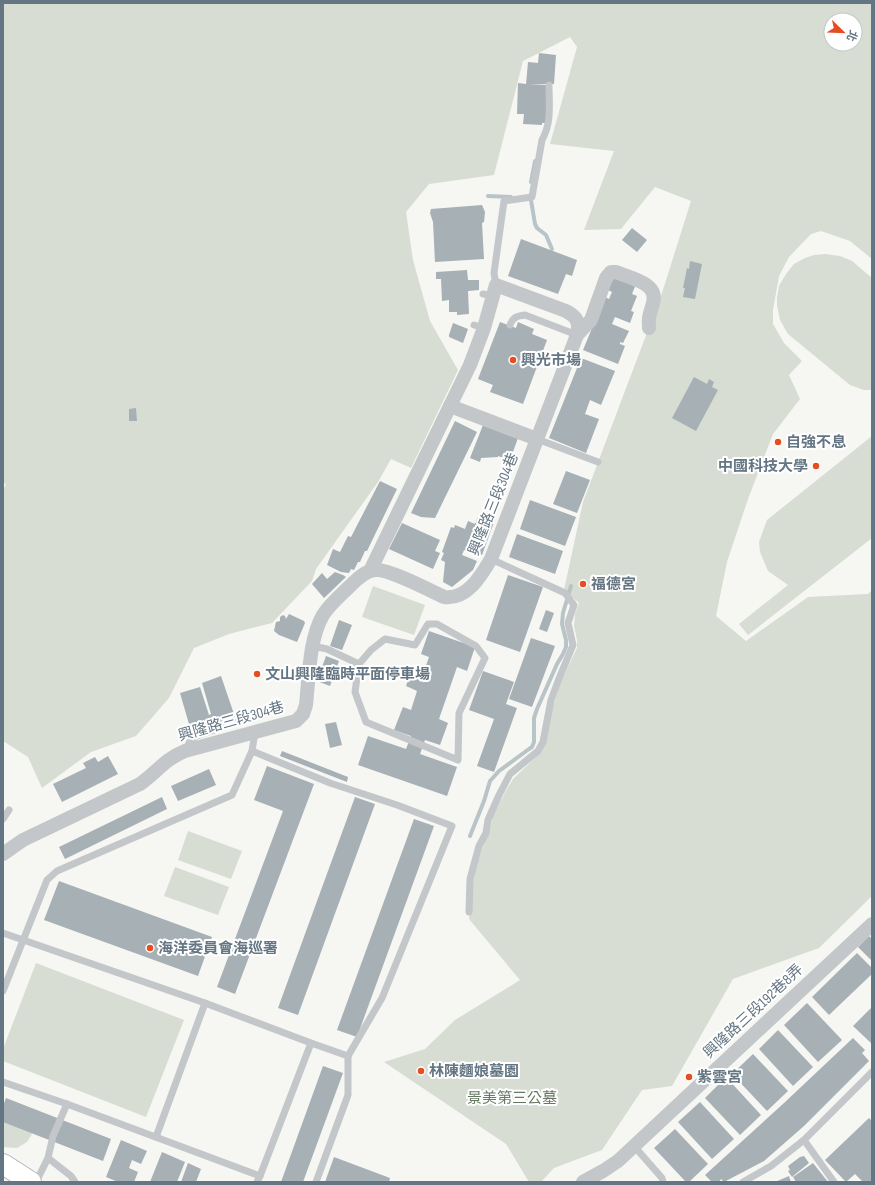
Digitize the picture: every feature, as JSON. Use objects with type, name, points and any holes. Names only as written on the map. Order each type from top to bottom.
[{"type":"main road","points":[[3,1164],[31,1182]]},
{"type":"street","points":[[576,335],[591,320],[606,278],[612,272],[616,272],[644,283],[651,288],[655,296],[648,318],[649,328]]},
{"type":"street","name":"興隆路三段304巷","points":[[3,854],[23,840],[140,784],[168,760],[185,751],[296,721],[302,714],[306,705],[313,646],[318,625],[331,604],[358,578],[370,571],[375,570],[389,573],[444,597],[451,598],[457,597],[474,584],[491,559],[576,335],[578,323],[572,315],[566,311],[491,292],[479,327],[470,365],[370,571]]},
{"type":"street","name":"興隆路三段304巷","points":[[450,406],[537,439]]},
{"type":"street","name":"興隆路三段192巷8弄","points":[[583,1182],[618,1160],[634,1146],[872,924]]},
{"type":"lane","name":"興隆路三段304巷","points":[[491,292],[504,201],[532,196],[542,140],[546,133],[550,119],[549,85]]},
{"type":"lane","points":[[510,325],[511,320],[516,316],[525,315],[576,335]]},
{"type":"lane","points":[[537,439],[598,462]]},
{"type":"lane","points":[[469,912],[470,879],[479,846],[486,833],[488,820],[498,795],[510,774],[538,751],[542,742],[551,700],[573,645],[568,622],[574,605],[565,593],[491,559]]},
{"type":"lane","points":[[428,624],[437,624],[476,646],[484,658],[459,713],[458,760],[366,722],[355,692],[359,664],[371,650],[385,639],[415,645],[428,624]]},
{"type":"lane","points":[[313,646],[327,649],[359,664]]},
{"type":"lane","points":[[185,751],[190,742],[197,736],[240,721],[244,717]]},
{"type":"lane","points":[[3,991],[47,880],[57,871],[232,794],[252,751],[255,732]]},
{"type":"lane","points":[[252,751],[330,783],[397,805],[452,826],[382,998],[348,1056],[348,1095],[316,1182]]},
{"type":"lane","points":[[3,819],[9,810]]},
{"type":"lane","points":[[3,933],[205,1003],[348,1056]]},
{"type":"lane","points":[[156,1137],[205,1003]]},
{"type":"lane","points":[[3,1082],[156,1137],[259,1179],[311,1043]]},
{"type":"lane","points":[[743,1182],[771,1166],[804,1140],[872,1072]]},
{"type":"lane","points":[[36,1182],[48,1158],[53,1136],[67,1104]]},
{"type":"lane","points":[[804,1140],[834,1182]]},
{"type":"lane","points":[[634,1146],[662,1178],[663,1182]]},
{"type":"lane","points":[[48,1158],[71,1176],[75,1182]]},
{"type":"green space","name":"景美第三公墓","points":[[3,3],[872,3],[872,259],[850,241],[821,231],[811,234],[789,257],[779,276],[773,310],[773,324],[784,343],[802,361],[789,375],[800,399],[773,434],[748,499],[727,562],[716,616],[746,641],[808,597],[868,594],[872,590],[872,896],[819,948],[733,979],[672,1086],[642,1090],[602,1150],[554,1168],[541,1182],[529,1182],[506,1144],[384,1062],[425,1049],[455,1020],[520,980],[469,919],[472,886],[476,867],[490,829],[493,816],[505,792],[513,779],[536,757],[562,679],[577,648],[574,626],[575,614],[579,603],[564,590],[583,502],[662,293],[691,201],[655,187],[621,229],[584,230],[614,151],[550,144],[577,47],[570,37],[523,61],[494,175],[429,184],[406,212],[413,260],[430,321],[458,370],[411,468],[391,459],[378,482],[316,569],[312,581],[272,623],[229,634],[194,648],[169,698],[136,736],[91,752],[42,788],[28,757],[3,741],[3,490],[6,484],[3,482]]},
{"type":"green space","points":[[825,254],[840,256],[852,261],[872,278],[872,390],[864,390],[850,385],[788,334],[780,320],[777,298],[779,286],[786,274],[794,264],[805,258]]},
{"type":"green space","points":[[872,436],[872,538],[748,635],[739,624],[788,585],[768,571],[760,552],[759,542],[767,520]]},
{"type":"green space","points":[[373,586],[425,605],[414,635],[362,617]]},
{"type":"green space","points":[[188,831],[242,851],[231,879],[178,860]]},
{"type":"green space","points":[[175,867],[229,887],[218,915],[164,896]]},
{"type":"green space","points":[[36,963],[184,1020],[146,1117],[3,1061],[3,1049]]},
{"type":"green space","points":[[3,1117],[35,1129],[27,1142],[17,1148],[3,1147]]},
{"type":"building","points":[[539,53],[556,55],[554,84],[529,84],[547,85],[547,123],[542,123],[542,125],[523,124],[524,114],[517,114],[518,83],[526,84],[528,62],[538,63]]},
{"type":"building","points":[[482,205],[485,212],[484,222],[482,223],[484,259],[435,262],[433,222],[430,213],[431,209]]},
{"type":"building","points":[[632,228],[647,240],[637,252],[622,240]]},
{"type":"building","points":[[521,239],[577,260],[572,276],[566,274],[558,294],[508,276]]},
{"type":"building","points":[[690,261],[702,264],[695,299],[683,297],[685,288],[683,288]]},
{"type":"building","points":[[467,270],[468,280],[479,280],[479,290],[468,291],[469,314],[457,315],[457,312],[449,312],[449,300],[442,301],[441,279],[436,279],[436,272]]},
{"type":"building","points":[[614,277],[636,284],[632,294],[637,296],[631,311],[634,312],[630,323],[615,317],[612,324],[629,331],[623,343],[620,342],[620,344],[625,346],[618,364],[583,350],[605,297],[609,299],[612,292],[608,290]]},
{"type":"building","name":"興光市場","points":[[500,322],[516,328],[518,322],[534,329],[532,334],[547,340],[523,404],[490,392],[493,385],[478,379]]},
{"type":"building","points":[[453,323],[468,329],[463,343],[449,337]]},
{"type":"building","points":[[581,358],[615,371],[601,405],[590,400],[585,414],[599,419],[586,453],[549,438]]},
{"type":"building","points":[[694,377],[707,384],[709,379],[714,382],[712,387],[718,390],[696,431],[672,418]]},
{"type":"building","points":[[136,408],[137,421],[129,421],[129,409]]},
{"type":"building","points":[[455,421],[477,432],[435,518],[421,517],[411,513]]},
{"type":"building","points":[[483,425],[518,438],[510,460],[498,456],[481,458],[480,462],[470,458]]},
{"type":"building","points":[[566,471],[590,480],[577,513],[553,504]]},
{"type":"building","points":[[380,481],[397,489],[367,551],[365,551],[354,570],[351,569],[349,573],[341,572],[327,565],[333,549],[340,552],[348,536],[351,537]]},
{"type":"building","points":[[530,500],[576,517],[565,546],[520,529]]},
{"type":"building","points":[[486,513],[496,517],[482,555],[464,550],[462,555],[477,561],[473,570],[452,587],[443,582],[445,562],[441,560],[444,553],[442,552],[451,527],[454,528],[455,525],[465,529],[468,521],[475,524],[478,517],[484,519]]},
{"type":"building","points":[[402,523],[440,540],[435,551],[440,553],[433,569],[389,549]]},
{"type":"building","points":[[517,534],[563,551],[555,574],[509,557]]},
{"type":"building","points":[[335,572],[346,577],[324,598],[312,584],[322,573],[327,579]]},
{"type":"building","points":[[508,575],[543,587],[520,652],[486,640]]},
{"type":"building","points":[[546,610],[554,613],[547,632],[539,629]]},
{"type":"building","points":[[289,614],[304,621],[305,623],[297,642],[279,635],[274,631],[276,622],[280,621],[280,617],[283,615],[286,619]]},
{"type":"building","points":[[339,620],[352,625],[342,650],[330,646]]},
{"type":"building","points":[[429,631],[475,647],[467,671],[457,667],[439,719],[448,723],[440,745],[425,740],[420,754],[457,767],[447,796],[358,765],[368,736],[406,749],[411,736],[394,730],[403,707],[411,710],[417,691],[406,686],[411,672],[422,677],[429,657],[421,654]]},
{"type":"building","points":[[531,638],[555,646],[532,707],[509,699]]},
{"type":"building","points":[[326,656],[339,661],[330,686],[317,681]]},
{"type":"building","points":[[483,671],[514,682],[506,704],[517,708],[494,772],[477,766],[494,719],[469,710]]},
{"type":"building","points":[[221,676],[235,717],[191,731],[180,693],[200,687],[209,715],[211,714],[202,683]]},
{"type":"building","points":[[336,722],[342,745],[330,748],[325,724]]},
{"type":"building","points":[[282,751],[348,777],[347,782],[280,756]]},
{"type":"building","points":[[108,756],[118,774],[62,802],[53,784],[86,768],[83,763],[95,757],[98,762]]},
{"type":"building","points":[[267,766],[314,784],[235,994],[217,987],[283,811],[254,800]]},
{"type":"building","points":[[209,769],[216,785],[178,801],[171,786]]},
{"type":"building","points":[[162,797],[167,809],[65,859],[59,847]]},
{"type":"building","points":[[355,797],[375,804],[298,1015],[278,1008]]},
{"type":"building","points":[[414,819],[434,826],[357,1037],[337,1030]]},
{"type":"building","points":[[59,881],[212,937],[198,976],[44,920]]},
{"type":"building","points":[[869,936],[872,939],[872,961],[858,947]]},
{"type":"building","points":[[857,953],[872,968],[872,974],[829,1015],[812,997]]},
{"type":"building","points":[[807,1003],[842,1040],[818,1062],[784,1025]]},
{"type":"building","points":[[872,1007],[872,1044],[853,1026]]},
{"type":"building","points":[[778,1030],[813,1067],[793,1086],[759,1049]]},
{"type":"building","points":[[853,1038],[865,1050],[862,1053],[869,1061],[804,1126],[764,1161],[724,1182],[721,1179],[719,1182],[712,1182],[705,1175],[784,1103]]},
{"type":"building","points":[[753,1054],[788,1091],[767,1111],[732,1074]]},
{"type":"building","points":[[323,1066],[343,1073],[303,1182],[281,1182]]},
{"type":"building","points":[[726,1077],[761,1115],[740,1135],[705,1098]]},
{"type":"building","points":[[6,1098],[111,1139],[103,1161],[3,1122],[3,1106]]},
{"type":"building","points":[[700,1102],[734,1139],[712,1159],[678,1122]]},
{"type":"building","points":[[869,1118],[872,1121],[872,1182],[863,1182],[855,1174],[846,1182],[825,1160]]},
{"type":"building","points":[[675,1129],[708,1164],[689,1182],[686,1182],[654,1148]]},
{"type":"building","points":[[121,1140],[147,1151],[141,1164],[132,1160],[129,1168],[138,1172],[134,1182],[118,1182],[106,1177]]},
{"type":"building","points":[[162,1152],[185,1162],[177,1182],[150,1182]]},
{"type":"building","points":[[804,1156],[809,1163],[792,1177],[788,1171],[790,1170],[788,1166],[800,1157]]},
{"type":"building","points":[[334,1157],[390,1178],[389,1182],[325,1182]]},
{"type":"building","points":[[188,1163],[201,1169],[196,1182],[181,1182]]},
{"type":"building","points":[[813,1163],[828,1182],[796,1182],[793,1177]]},
{"type":"building","points":[[789,1176],[791,1182],[775,1182]]},
{"type":"waterway","points":[[531,182],[535,161]]},
{"type":"waterway","points":[[488,196],[511,197]]},
{"type":"waterway","points":[[531,200],[535,224],[537,228],[546,235],[552,249]]},
{"type":"waterway","points":[[470,836],[490,781],[499,771],[532,747],[534,742],[534,718],[537,709],[566,647],[562,624],[563,613],[571,586]]},
{"type":"place","name":"興光市場","points":[[513,360]]},
{"type":"place","name":"自強不息","points":[[778,442]]},
{"type":"place","name":"中國科技大學","points":[[816,466]]},
{"type":"place","name":"福德宮","points":[[583,584]]},
{"type":"place","name":"文山興隆臨時平面停車場","points":[[257,674]]},
{"type":"place","name":"海洋委員會海巡署","points":[[150,948]]},
{"type":"place","name":"林陳麵娘墓園","points":[[421,1071]]},
{"type":"place","name":"紫雲宮","points":[[689,1077]]}]
